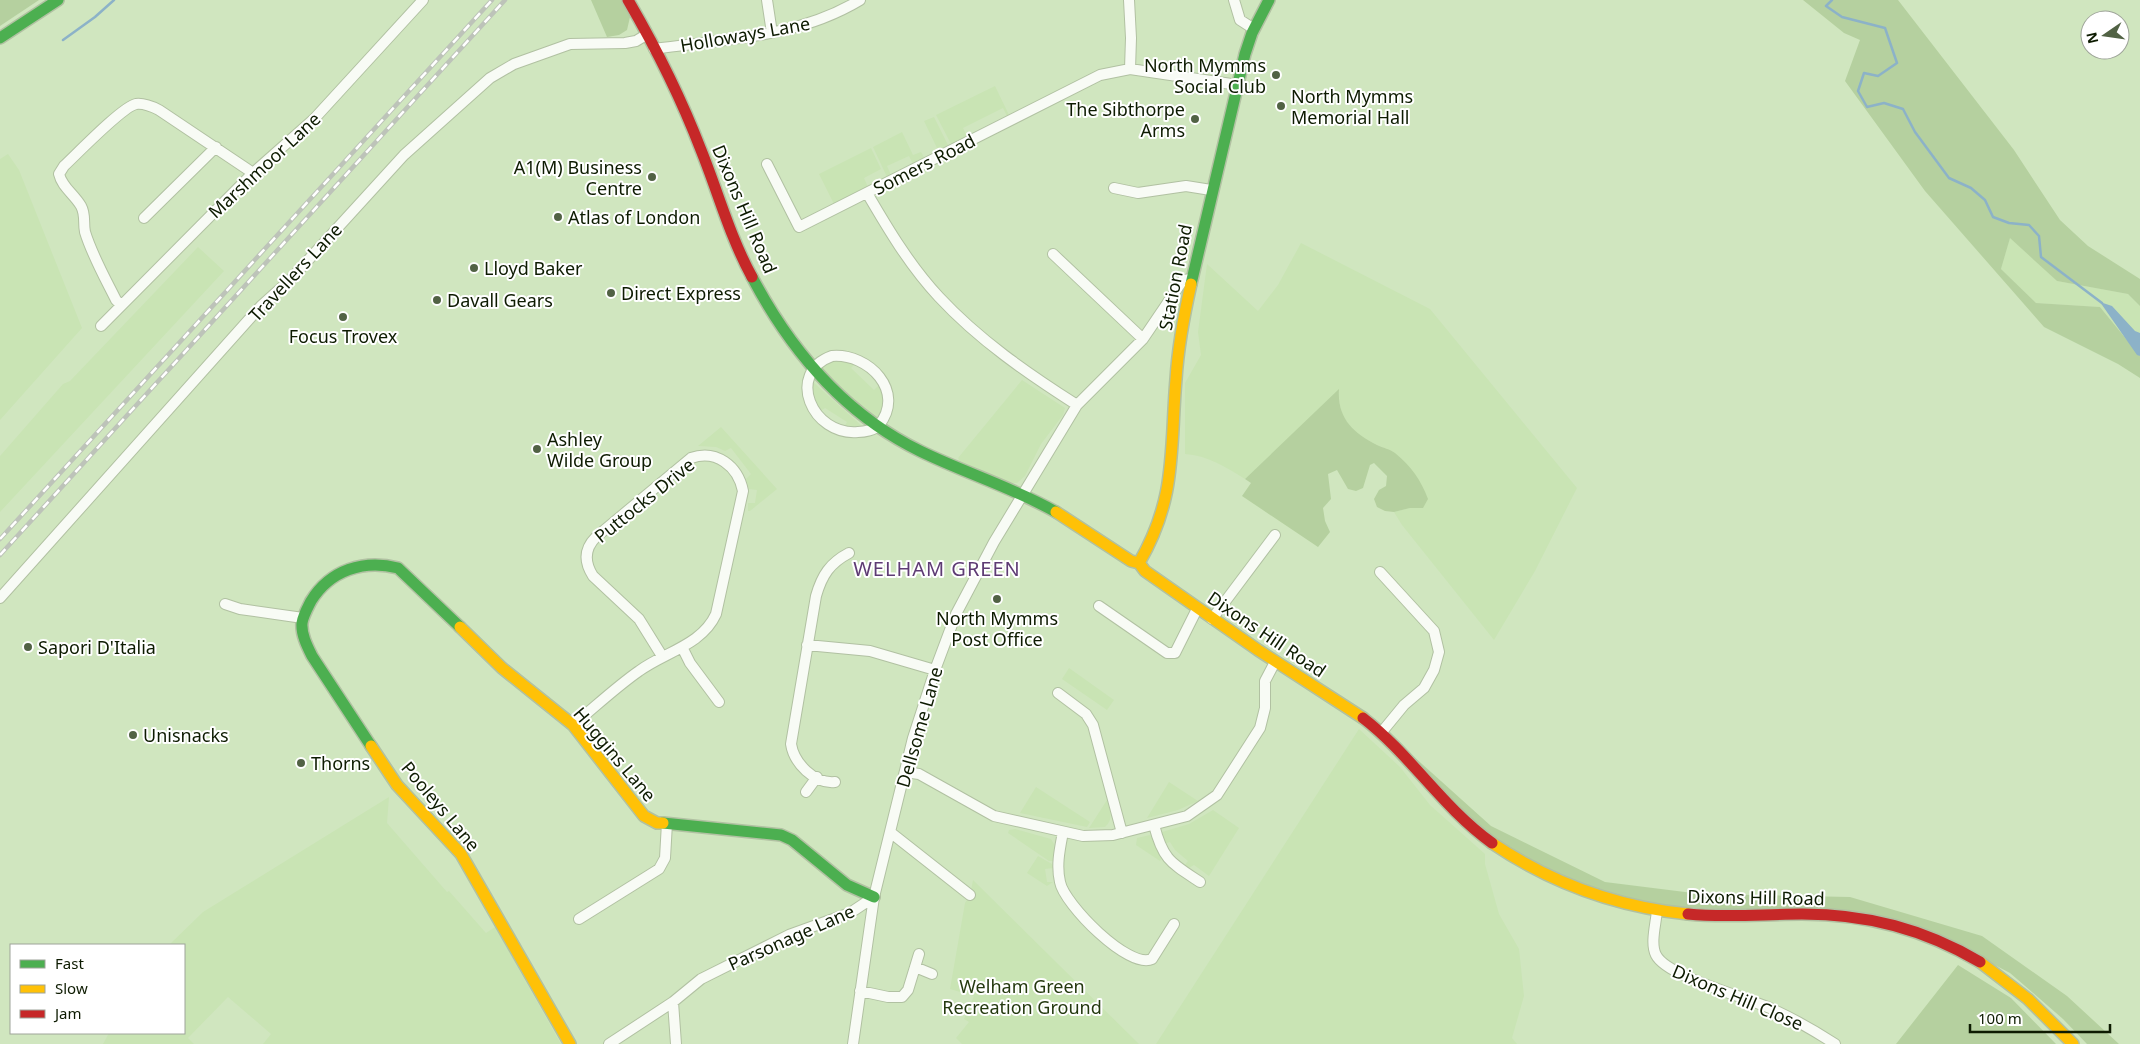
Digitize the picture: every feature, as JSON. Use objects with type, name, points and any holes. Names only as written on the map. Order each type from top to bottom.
[{"type":"street","points":[[0,38],[58,0]]},
{"type":"street","name":"Marshmoor Lane","points":[[101,326],[253,173],[314,119],[423,0]]},
{"type":"street","name":"Dixons Hill Road","points":[[628,0],[654,49],[701,149],[747,267],[780,324],[814,369],[842,400],[877,428],[947,465],[1040,503],[1131,561],[1139,563],[1145,571],[1197,609],[1381,733],[1461,819],[1499,847],[1547,875],[1618,901],[1657,910],[1695,915],[1817,914],[1866,919],[1912,930],[1942,940],[2004,976],[2038,1006],[2073,1044]]},
{"type":"street","points":[[767,0],[772,33]]},
{"type":"street","name":"Holloways Lane","points":[[654,49],[799,28],[819,21],[860,0]]},
{"type":"street","points":[[1129,0],[1132,38],[1130,69]]},
{"type":"street","points":[[1234,0],[1240,20],[1254,29]]},
{"type":"street","name":"Station Road","points":[[1139,563],[1153,539],[1169,486],[1173,461],[1176,368],[1211,190],[1244,58],[1254,29],[1269,0]]},
{"type":"street","name":"Travellers Lane","points":[[0,598],[261,306],[290,280],[404,155],[464,99],[490,78],[514,64],[536,55],[570,44],[625,43],[636,41],[646,35]]},
{"type":"street","name":"Somers Road","points":[[1077,405],[1002,354],[957,315],[938,295],[894,238],[866,193],[1100,75],[1130,69],[1238,84]]},
{"type":"street","points":[[121,305],[116,300],[84,230],[85,216],[81,206],[61,181],[59,174],[64,166],[122,113],[136,104],[146,105],[159,110],[253,173]]},
{"type":"street","points":[[144,218],[216,147]]},
{"type":"street","points":[[767,164],[799,227],[866,193]]},
{"type":"street","points":[[1114,188],[1138,193],[1186,186],[1211,190]]},
{"type":"street","points":[[1053,254],[1143,339]]},
{"type":"street","name":"Dellsome Lane","points":[[853,1044],[874,897],[905,772],[935,670],[968,588],[1021,494],[1077,405],[1143,339],[1183,280],[1192,279]]},
{"type":"street","points":[[840,356],[854,357],[868,366],[885,386],[888,396],[886,416],[877,428],[862,432],[846,432],[824,423],[816,415],[808,396],[809,378],[814,369],[825,359],[840,356]]},
{"type":"street","name":"Puttocks Drive","points":[[573,725],[637,672],[705,632],[716,614],[743,498],[742,484],[738,477],[723,461],[709,454],[691,458],[596,537],[590,543],[587,552],[588,569],[593,576],[639,619],[662,656]]},
{"type":"street","points":[[1212,619],[1275,535]]},
{"type":"street","points":[[835,782],[827,782],[817,777],[796,761],[791,744],[820,581],[834,561],[848,553]]},
{"type":"street","name":"Huggins Lane","points":[[303,618],[319,589],[338,573],[368,564],[387,564],[398,568],[418,585],[502,668],[573,725],[644,816],[657,823],[781,835],[792,840],[848,885],[874,897]]},
{"type":"street","points":[[1380,572],[1434,631],[1439,652],[1434,670],[1424,688],[1404,705],[1381,733]]},
{"type":"street","points":[[225,604],[240,609],[303,618]]},
{"type":"street","points":[[1099,606],[1166,653],[1175,653],[1197,609]]},
{"type":"street","name":"Pooleys Lane","points":[[303,618],[305,642],[312,656],[397,785],[461,854],[570,1044]]},
{"type":"street","points":[[807,646],[870,651],[935,670]]},
{"type":"street","points":[[682,647],[690,663],[719,702]]},
{"type":"street","points":[[905,772],[919,774],[994,816],[1063,832],[1096,837],[1154,825],[1197,811],[1217,796],[1260,728],[1266,708],[1265,681],[1275,662]]},
{"type":"street","points":[[1058,693],[1086,714],[1093,725],[1122,833]]},
{"type":"street","points":[[806,792],[817,777]]},
{"type":"street","points":[[579,919],[660,869],[665,858],[667,823]]},
{"type":"street","points":[[1154,825],[1164,855],[1172,864],[1200,882]]},
{"type":"street","points":[[890,832],[970,895]]},
{"type":"street","points":[[1063,832],[1058,867],[1062,889],[1072,907],[1103,936],[1138,960],[1147,961],[1152,959],[1174,924]]},
{"type":"street","name":"Parsonage Lane","points":[[609,1044],[673,1002],[691,986],[737,960],[789,935],[850,913],[874,897]]},
{"type":"street","name":"Dixons Hill Close","points":[[1657,910],[1653,947],[1656,957],[1664,965],[1698,981],[1771,1008],[1810,1028],[1835,1044]]},
{"type":"street","points":[[860,991],[899,998],[908,990],[919,954]]},
{"type":"street","points":[[915,967],[932,974]]},
{"type":"street","points":[[673,1002],[676,1044]]},
{"type":"green space","points":[[0,0],[39,0],[0,26]]},
{"type":"green space","points":[[591,0],[621,0],[630,17],[627,30],[619,35],[607,37]]},
{"type":"green space","points":[[1803,0],[1898,0],[2014,150],[2060,220],[2088,246],[2140,279],[2140,306],[2128,294],[2057,281],[2010,238],[2001,269],[2036,303],[2100,307],[2140,356],[2140,378],[2118,364],[2044,327],[1925,191],[1845,81],[1860,40],[1844,33]]},
{"type":"green space","points":[[995,86],[1009,115],[1007,116],[1003,108],[963,128],[967,136],[951,144],[936,115]]},
{"type":"green space","points":[[934,117],[948,145],[938,150],[924,121]]},
{"type":"green space","points":[[902,132],[913,155],[921,152],[925,159],[913,164],[909,156],[887,166],[891,175],[887,177],[873,147]]},
{"type":"green space","points":[[871,148],[881,169],[864,178],[868,187],[834,204],[819,174]]},
{"type":"green space","points":[[8,154],[19,170],[82,328],[0,420],[0,159]]},
{"type":"green space","points":[[2010,237],[2057,281],[2128,294],[2140,306],[2140,356],[2100,307],[2036,303],[2001,269]]},
{"type":"green space","points":[[1301,243],[1430,309],[1577,488],[1535,571],[1494,640],[1402,525],[1394,512],[1410,508],[1393,452],[1362,436],[1347,422],[1342,413],[1339,390],[1245,479],[1209,459],[1185,454],[1185,383],[1201,355],[1198,332],[1207,264],[1258,311],[1278,285]]},
{"type":"green space","points":[[198,247],[224,271],[0,512],[0,456],[63,384],[70,381]]},
{"type":"green space","points":[[1182,288],[1185,290],[1176,326],[1163,320]]},
{"type":"green space","points":[[833,359],[856,363],[851,368],[874,390],[879,385],[887,405],[878,419],[859,405],[822,368],[822,365]]},
{"type":"green space","points":[[1022,380],[1065,408],[1063,415],[1041,444],[1025,476],[1017,483],[1012,483],[961,463],[958,458]]},
{"type":"green space","points":[[812,381],[863,427],[844,427],[847,422],[825,408],[819,412],[813,398]]},
{"type":"green space","points":[[1339,389],[1341,408],[1348,423],[1368,440],[1401,458],[1415,474],[1428,499],[1423,508],[1410,508],[1394,512],[1385,511],[1377,507],[1374,499],[1379,490],[1386,486],[1387,476],[1374,463],[1370,465],[1363,488],[1356,491],[1348,489],[1337,470],[1328,474],[1331,499],[1323,508],[1325,521],[1330,532],[1318,547],[1242,496],[1251,483],[1245,479]]},
{"type":"green space","points":[[721,427],[777,489],[750,511],[748,511],[748,503],[755,503],[757,490],[749,489],[746,479],[751,474],[731,448],[725,451],[716,447],[698,446]]},
{"type":"green space","points":[[1069,668],[1114,700],[1107,710],[1062,679]]},
{"type":"green space","points":[[1359,729],[1400,767],[1430,805],[1485,854],[1485,864],[1499,914],[1519,949],[1524,996],[1512,1038],[1517,1044],[1156,1044]]},
{"type":"green space","points":[[1402,746],[1491,826],[1605,882],[1701,894],[1850,897],[1982,936],[2067,996],[2119,1044],[2087,1044],[2063,1019],[2010,973],[1928,930],[1757,911],[1662,906],[1618,897],[1527,862],[1452,805]]},
{"type":"green space","points":[[1169,782],[1198,801],[1178,810],[1147,818]]},
{"type":"green space","points":[[1036,787],[1090,822],[1087,827],[1020,813]]},
{"type":"green space","points":[[389,797],[387,823],[447,892],[449,891],[486,933],[495,927],[561,1044],[263,1044],[271,1034],[228,997],[188,1038],[194,1044],[103,1044],[108,1034],[185,1034],[185,944],[170,944],[203,912]]},
{"type":"green space","points":[[1107,800],[1110,821],[1105,827],[1089,828]]},
{"type":"green space","points":[[1213,810],[1239,828],[1209,876],[1194,865],[1187,869],[1184,866],[1188,861],[1175,850],[1170,842],[1164,844],[1161,835],[1162,832],[1189,824]]},
{"type":"green space","points":[[1015,829],[1051,839],[1054,844],[1053,861],[1049,861],[1008,833],[1009,830]]},
{"type":"green space","points":[[1150,835],[1162,858],[1160,861],[1136,845],[1137,838]]},
{"type":"green space","points":[[1038,856],[1052,864],[1053,868],[1045,869],[1047,882],[1053,882],[1047,886],[1027,873]]},
{"type":"green space","name":"Welham Green Recreation Ground","points":[[973,880],[1139,1044],[962,1044],[956,1038],[969,1022],[964,1019],[974,996],[950,989],[965,903],[970,895]]},
{"type":"green space","points":[[1958,965],[2011,998],[2056,1044],[1896,1044]]},
{"type":"water","points":[[2100,302],[2112,306],[2135,331],[2140,333],[2140,356],[2137,355]]},
{"type":"waterway","points":[[63,40],[95,17],[114,0]]},
{"type":"waterway","points":[[1832,0],[1826,6],[1842,17],[1885,28],[1897,63],[1878,76],[1864,73],[1858,91],[1867,107],[1884,103],[1903,109],[1915,132],[1949,178],[1971,188],[1985,200],[1993,217],[2009,223],[2029,225],[2039,236],[2041,257],[2102,303]]},
{"type":"railway","points":[[0,539],[492,0]]},
{"type":"railway","points":[[0,555],[505,0]]},
{"type":"traffic: fast","points":[[0,38],[58,0]]},
{"type":"traffic: fast","points":[[1191,284],[1245,54],[1252,33],[1269,0]]},
{"type":"traffic: fast","points":[[752,277],[767,304],[802,355],[822,378],[867,419],[920,451],[1023,495],[1056,512]]},
{"type":"traffic: fast","points":[[371,746],[312,656],[305,640],[302,631],[303,620],[311,601],[319,590],[338,575],[361,566],[373,565],[398,568],[460,627]]},
{"type":"traffic: fast","points":[[663,823],[781,835],[792,840],[847,885],[874,897]]},
{"type":"traffic: slow","points":[[1139,563],[1160,517],[1166,495],[1172,451],[1178,355],[1191,284]]},
{"type":"traffic: slow","points":[[1056,512],[1131,561],[1139,563],[1145,571],[1258,650],[1363,718]]},
{"type":"traffic: slow","points":[[460,627],[502,668],[573,725],[644,816],[657,823],[663,823]]},
{"type":"traffic: slow","points":[[371,746],[397,785],[461,854],[570,1044]]},
{"type":"traffic: slow","points":[[1492,843],[1538,870],[1585,891],[1636,906],[1688,914]]},
{"type":"traffic: slow","points":[[1980,962],[2028,999],[2073,1044]]},
{"type":"traffic: jam","points":[[628,0],[658,55],[685,111],[731,230],[752,277]]},
{"type":"traffic: jam","points":[[1363,718],[1396,748],[1457,813],[1492,843]]},
{"type":"traffic: jam","points":[[1688,914],[1716,916],[1802,914],[1872,920],[1916,932],[1959,950],[1980,962]]},
{"type":"place","name":"North Mymms Social Club","points":[[1276,75]]},
{"type":"place","name":"North Mymms Memorial Hall","points":[[1281,106]]},
{"type":"place","name":"The Sibthorpe Arms","points":[[1195,119]]},
{"type":"place","name":"A1(M) Business Centre","points":[[652,177]]},
{"type":"place","name":"Atlas of London","points":[[558,217]]},
{"type":"place","name":"Lloyd Baker","points":[[474,268]]},
{"type":"place","name":"Direct Express","points":[[611,293]]},
{"type":"place","name":"Davall Gears","points":[[437,300]]},
{"type":"place","name":"Focus Trovex","points":[[343,317]]},
{"type":"place","name":"Ashley Wilde Group","points":[[537,449]]},
{"type":"place","name":"North Mymms Post Office","points":[[997,599]]},
{"type":"place","name":"Sapori D'Italia","points":[[28,647]]},
{"type":"place","name":"Unisnacks","points":[[133,735]]},
{"type":"place","name":"Thorns","points":[[301,763]]},
{"type":"district","name":"WELHAM GREEN","points":[[937,568]]}]
